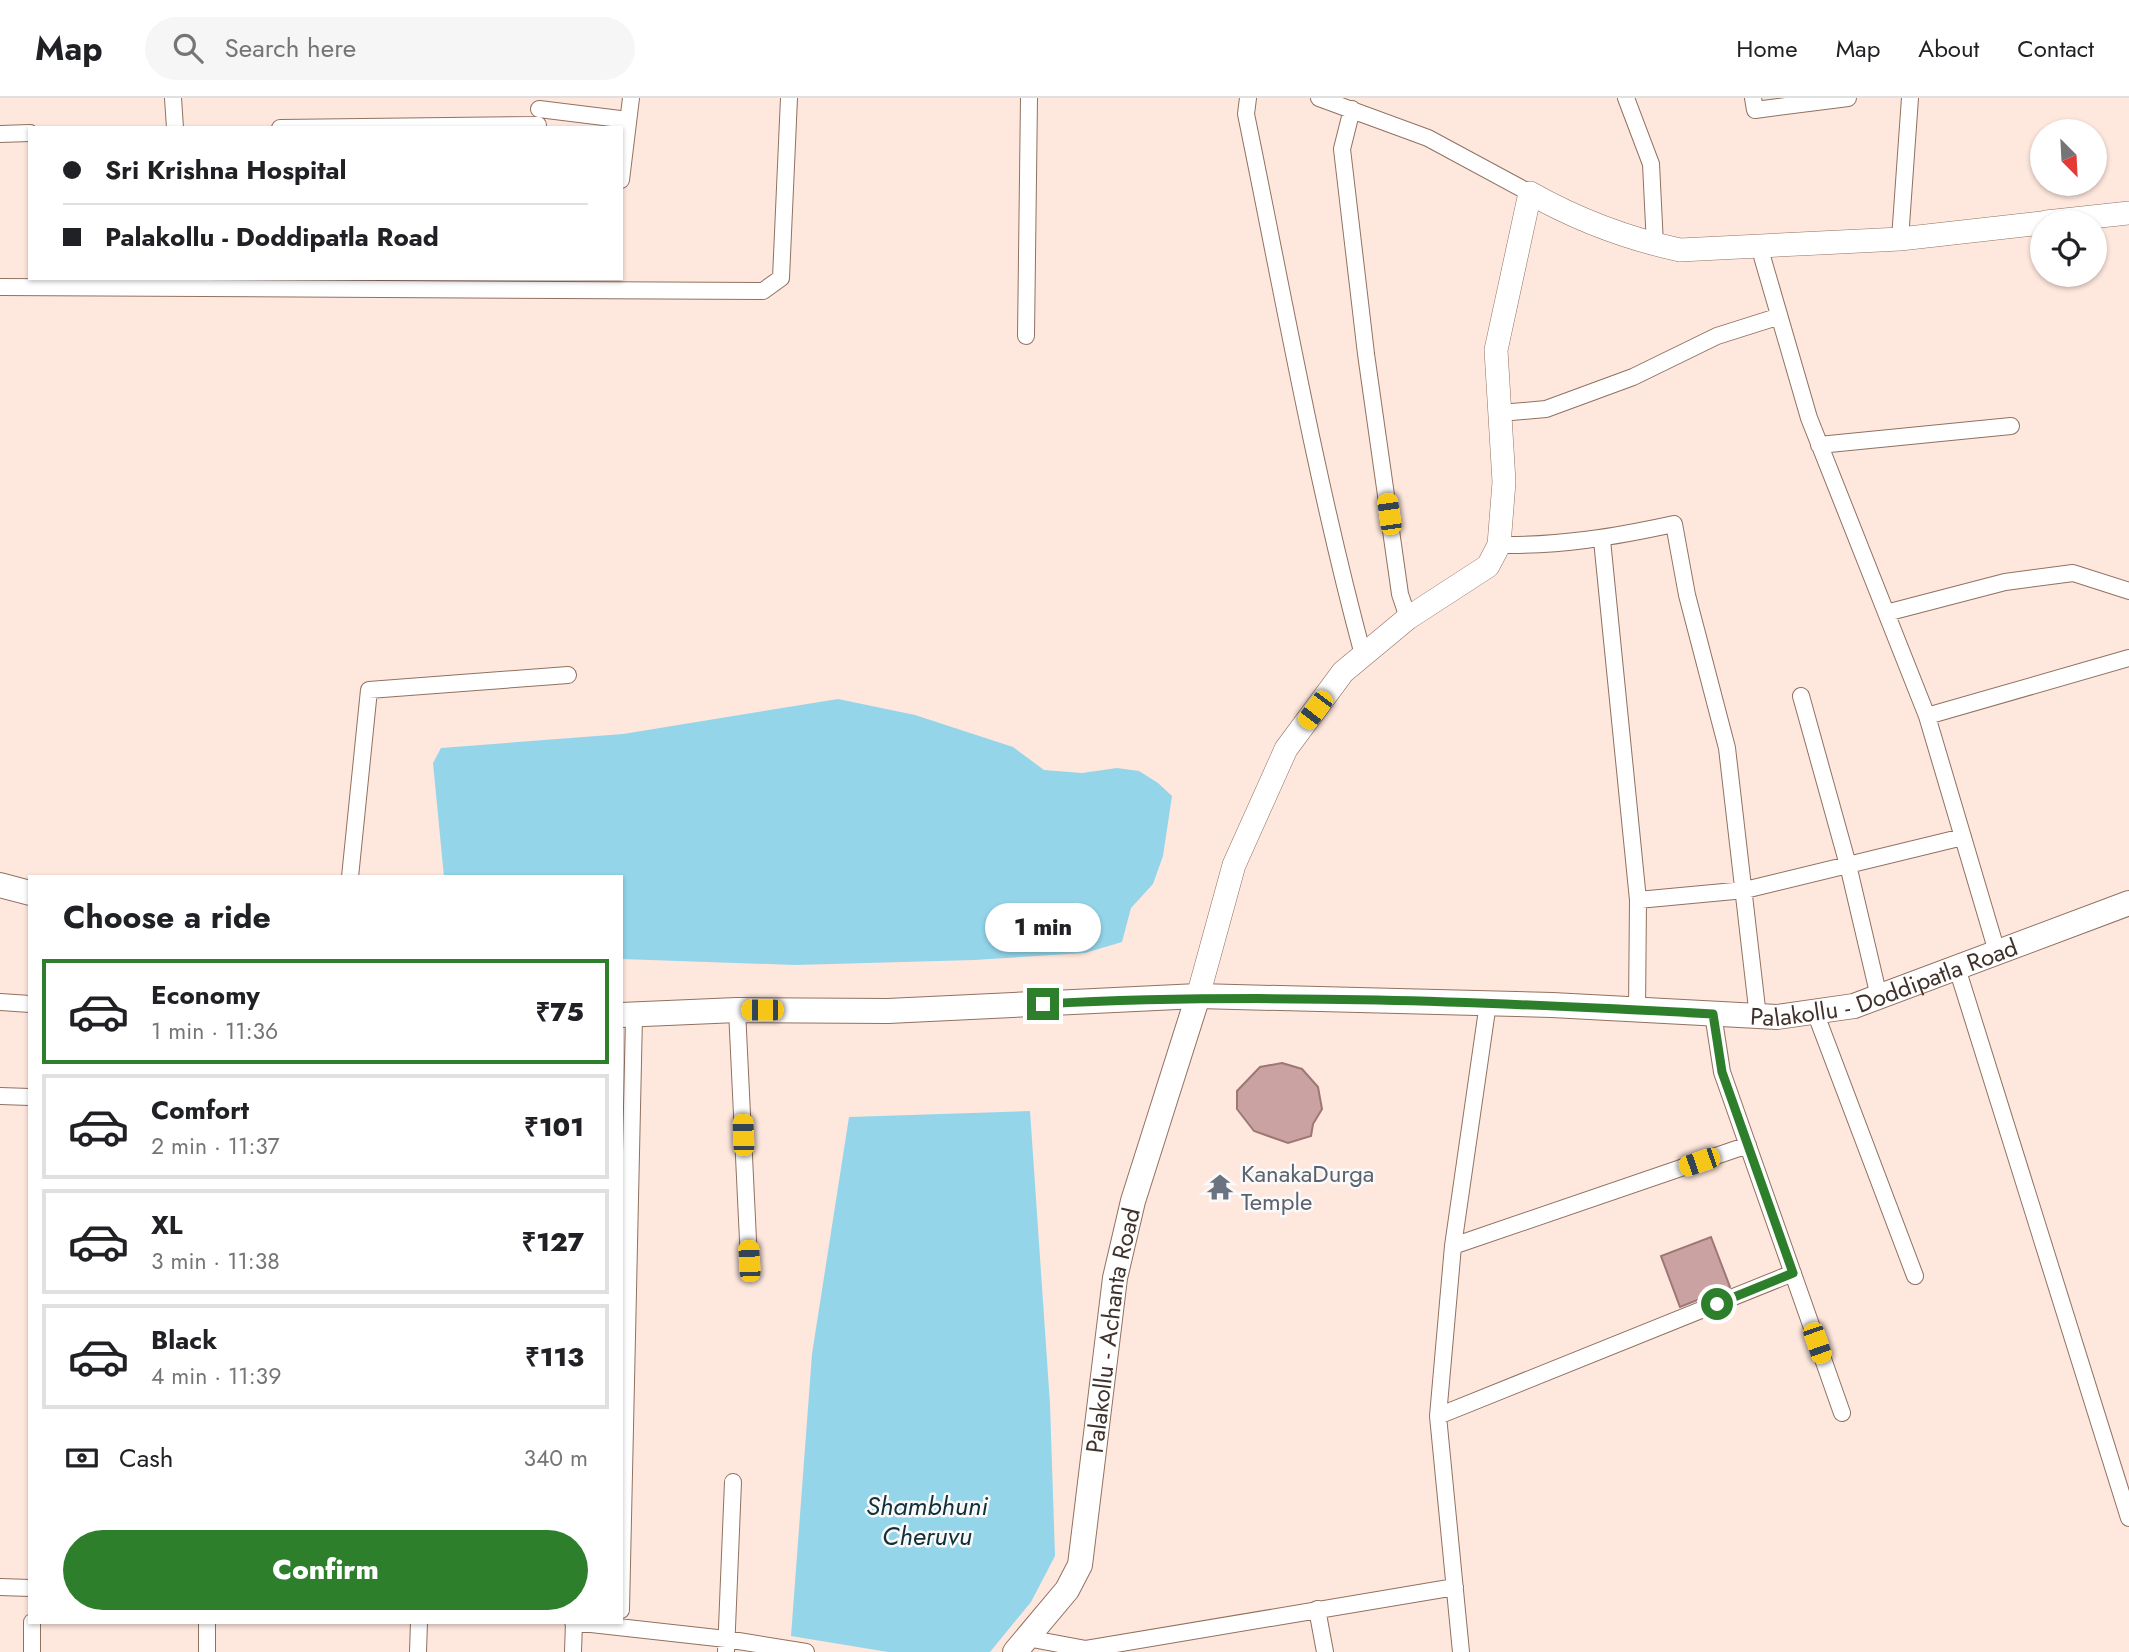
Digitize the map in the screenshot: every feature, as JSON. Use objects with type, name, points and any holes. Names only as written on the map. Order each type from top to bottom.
[{"type":"main road","points":[[0,885],[28,892]]},
{"type":"main road","name":"Palakollu - Doddipatla Road","points":[[628,1016],[737,1010],[888,1011],[1198,996],[1488,1003],[1777,1017],[1854,1006],[2129,903]]},
{"type":"main road","name":"Palakollu - Achanta Road","points":[[1021,1645],[1067,1590],[1080,1565],[1115,1278],[1133,1201],[1198,996]]},
{"type":"street","points":[[173,98],[175,126]]},
{"type":"street","points":[[623,163],[631,98]]},
{"type":"street","points":[[0,287],[180,284],[525,285],[763,291],[781,278],[789,98]]},
{"type":"street","points":[[1026,336],[1029,98]]},
{"type":"street","points":[[1248,98],[1246,114],[1299,376],[1342,579],[1363,655]]},
{"type":"street","points":[[1626,98],[1651,164],[1655,245]]},
{"type":"street","points":[[1754,98],[1755,110],[1848,98]]},
{"type":"street","points":[[1900,239],[1910,98]]},
{"type":"street","points":[[1327,99],[1428,138],[1561,209],[1655,245],[1680,250],[1900,239],[2030,225]]},
{"type":"street","points":[[1352,109],[1342,149],[1366,354],[1400,594],[1408,618]]},
{"type":"street","points":[[320,126],[539,115],[628,120]]},
{"type":"street","points":[[0,134],[28,133]]},
{"type":"street","points":[[1198,996],[1234,865],[1286,749],[1343,672],[1408,618],[1488,566],[1499,545],[1504,482],[1496,350],[1530,193]]},
{"type":"street","points":[[2107,218],[2127,216]]},
{"type":"street","points":[[1759,246],[1777,317],[1819,445],[1927,716],[1997,953]]},
{"type":"street","points":[[1500,413],[1546,409],[1633,377],[1717,336],[1777,317]]},
{"type":"street","points":[[1819,445],[2011,426]]},
{"type":"street","points":[[1499,545],[1552,546],[1602,540],[1674,524],[1686,595],[1727,748],[1758,1017]]},
{"type":"street","points":[[1602,540],[1638,900],[1637,1010]]},
{"type":"street","points":[[1886,613],[2005,582],[2073,573],[2129,591]]},
{"type":"street","points":[[1927,716],[2129,658]]},
{"type":"street","points":[[350,875],[369,690],[568,675]]},
{"type":"street","points":[[1801,696],[1848,865],[1879,997]]},
{"type":"street","points":[[1638,900],[1745,890],[1963,837]]},
{"type":"street","points":[[1957,968],[2129,1518]]},
{"type":"street","points":[[0,1002],[28,1004]]},
{"type":"street","points":[[1461,1652],[1438,1416],[1453,1246],[1488,1003]]},
{"type":"street","points":[[737,1010],[749,1261]]},
{"type":"street","points":[[1815,1012],[1916,1276]]},
{"type":"street","points":[[1713,1014],[1722,1072],[1842,1413]]},
{"type":"street","points":[[623,1458],[628,1016]]},
{"type":"street","points":[[0,1096],[28,1097]]},
{"type":"street","points":[[1453,1246],[1748,1145]]},
{"type":"street","points":[[1438,1416],[1793,1273]]},
{"type":"street","points":[[726,1645],[733,1482]]},
{"type":"street","points":[[0,1587],[28,1588]]},
{"type":"street","points":[[1021,1645],[1086,1649],[1455,1587]]},
{"type":"street","points":[[1317,1609],[1325,1652]]},
{"type":"street","points":[[623,1619],[726,1645],[806,1652]]},
{"type":"street","points":[[32,1624],[32,1652]]},
{"type":"street","points":[[206,1624],[207,1652]]},
{"type":"street","points":[[418,1652],[419,1624]]},
{"type":"street","points":[[573,1652],[574,1624]]},
{"type":"water","points":[[838,699],[915,715],[1013,747],[1044,770],[1082,773],[1117,768],[1139,771],[1172,796],[1163,856],[1153,884],[1131,908],[1122,942],[1085,953],[974,960],[795,965],[623,959],[623,875],[444,875],[433,763],[441,748],[623,734]]},
{"type":"water","name":"Shambhuni Cheruvu","points":[[1030,1111],[1050,1404],[1055,1556],[1031,1602],[990,1652],[888,1652],[791,1636],[812,1354],[849,1117]]},
{"type":"building","points":[[1282,1063],[1302,1069],[1318,1087],[1322,1109],[1313,1124],[1311,1136],[1288,1143],[1254,1131],[1237,1109],[1237,1091],[1260,1067]]},
{"type":"building","points":[[1711,1237],[1730,1287],[1680,1307],[1661,1256]]},
{"type":"place","name":"KanakaDurga Temple","points":[[1220,1187]]},
{"type":"route","points":[[1043,1004],[1198,996],[1552,1005],[1713,1014],[1722,1072],[1793,1273],[1717,1304]]}]
